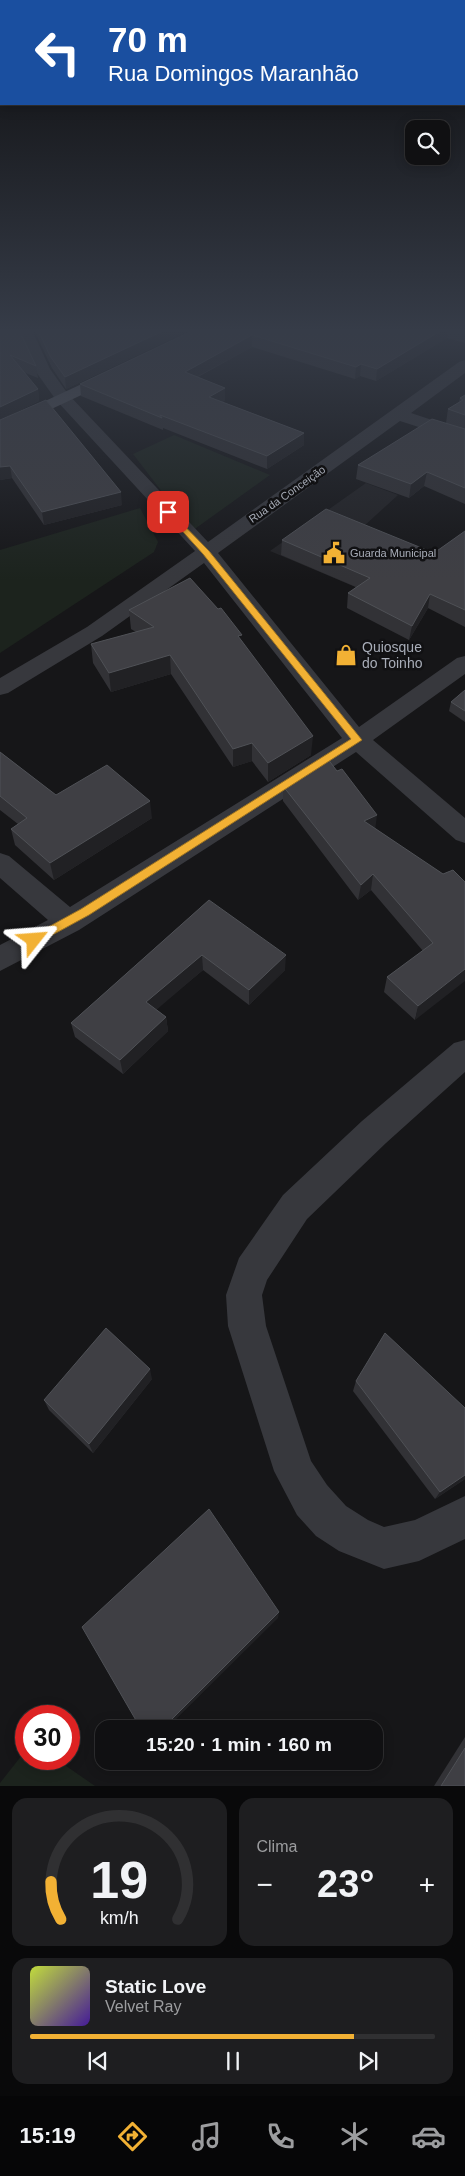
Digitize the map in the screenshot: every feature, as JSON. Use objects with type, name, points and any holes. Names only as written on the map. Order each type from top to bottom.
[{"type":"main road","points":[[0,428],[30,413]]},
{"type":"street","points":[[76,413],[206,552],[358,740],[465,833]]},
{"type":"street","points":[[400,415],[465,437]]},
{"type":"street","name":"Rua da Conceição","points":[[0,688],[81,641],[147,597],[206,552],[400,415]]},
{"type":"street","points":[[0,959],[69,922],[358,740],[465,664]]},
{"type":"street","points":[[0,863],[69,922]]},
{"type":"street","points":[[465,1053],[374,1132],[295,1207],[252,1270],[244,1295],[248,1326],[294,1471],[312,1500],[331,1521],[354,1536],[384,1548],[419,1540],[465,1517]]},
{"type":"shaded area","points":[[174,435],[270,475],[192,531],[133,454]]},
{"type":"shaded area","name":"Guarda Municipal","points":[[366,483],[398,495],[364,526],[360,589],[270,551]]},
{"type":"shaded area","points":[[140,508],[158,542],[154,552],[0,653],[0,550]]},
{"type":"shaded area","points":[[15,1764],[15,1770],[72,1770],[95,1786],[0,1786],[0,1783]]},
{"type":"building","points":[[15,413],[57,413],[121,492],[42,512],[10,466],[0,467],[0,420]]},
{"type":"building","points":[[151,413],[252,413],[304,433],[267,456],[160,415],[162,418]]},
{"type":"building","points":[[432,419],[465,429],[465,488],[427,472],[411,484],[358,465]]},
{"type":"building","points":[[326,509],[434,553],[465,531],[465,610],[430,594],[412,626],[348,593],[370,578],[282,540]]},
{"type":"building","points":[[190,578],[218,609],[221,608],[242,635],[238,636],[313,736],[268,763],[252,743],[233,749],[170,655],[109,673],[91,644],[154,627],[129,610]]},
{"type":"building","points":[[465,690],[465,711],[451,702]]},
{"type":"building","points":[[0,752],[56,795],[107,765],[150,801],[50,863],[11,829],[27,818],[0,796]]},
{"type":"building","points":[[327,758],[337,771],[342,769],[377,815],[364,821],[443,874],[453,870],[465,882],[465,969],[418,1006],[387,977],[433,943],[373,874],[361,885],[283,786]]},
{"type":"building","points":[[209,900],[286,955],[249,990],[202,955],[146,1002],[166,1017],[120,1060],[71,1023]]},
{"type":"building","points":[[106,1328],[150,1369],[89,1444],[44,1400]]},
{"type":"building","points":[[385,1333],[465,1408],[465,1475],[440,1492],[356,1381]]},
{"type":"building","points":[[209,1509],[279,1612],[171,1720],[136,1720],[82,1627]]},
{"type":"building","points":[[465,1748],[465,1786],[441,1786]]},
{"type":"place","name":"Guarda Municipal","points":[[334,553]]},
{"type":"place","name":"Quiosque do Toinho","points":[[346,655]]},
{"type":"route","points":[[34,940],[69,922],[358,740],[206,552],[168,512]]}]
